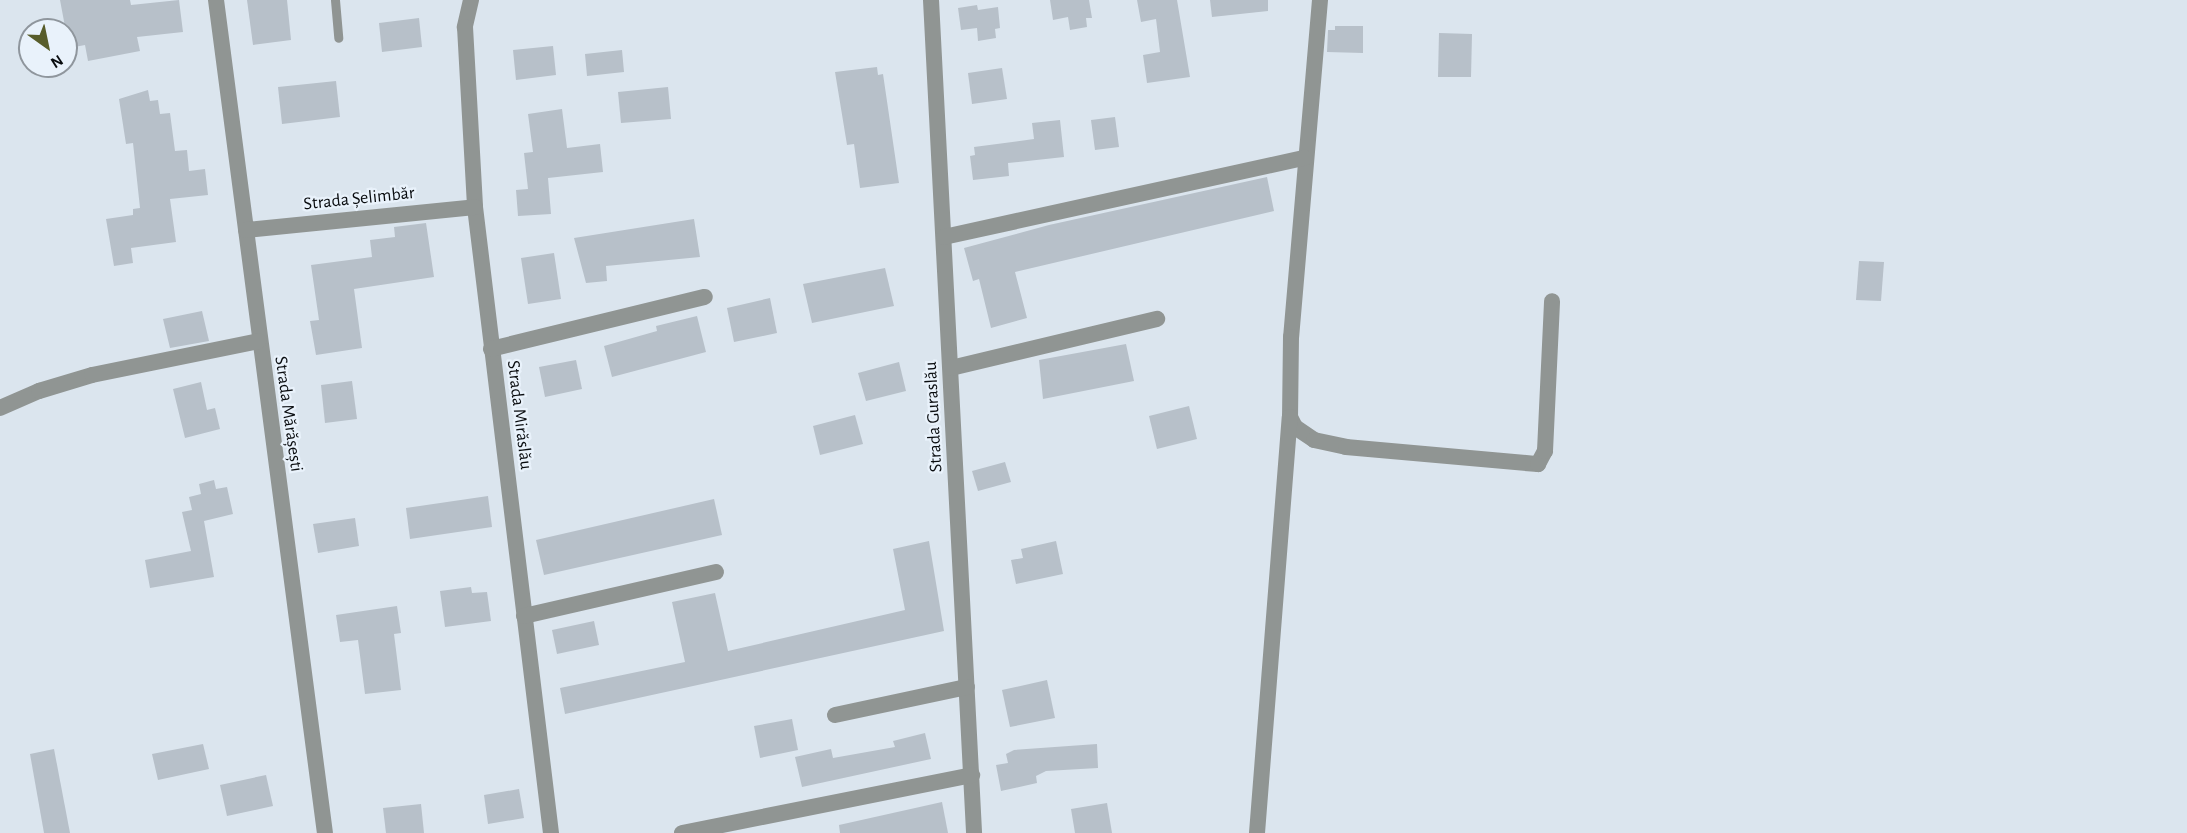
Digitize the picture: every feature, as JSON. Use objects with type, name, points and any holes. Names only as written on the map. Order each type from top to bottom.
[{"type":"street","name":"Strada Mărășești","points":[[216,0],[325,833]]},
{"type":"street","name":"Strada Mirăslău","points":[[471,0],[465,27],[476,207],[491,349],[551,833]]},
{"type":"street","name":"Strada Guraslău","points":[[931,0],[974,833]]},
{"type":"street","points":[[1257,833],[1290,417],[1291,337],[1320,0]]},
{"type":"street","points":[[944,237],[1305,158]]},
{"type":"street","name":"Strada Șelimbăr","points":[[246,230],[476,207]]},
{"type":"street","points":[[491,349],[705,297]]},
{"type":"street","points":[[1290,417],[1301,433],[1314,441],[1346,447],[1538,464],[1545,451],[1552,301]]},
{"type":"street","points":[[951,368],[1157,319]]},
{"type":"street","points":[[0,408],[39,391],[92,375],[259,341]]},
{"type":"street","points":[[524,616],[716,572]]},
{"type":"street","points":[[835,715],[967,687]]},
{"type":"street","points":[[682,833],[972,775]]},
{"type":"lane","points":[[335,0],[338,38]]},
{"type":"building","points":[[60,0],[130,0],[131,5],[179,0],[183,32],[137,37],[140,51],[88,61],[85,45],[78,46],[78,18],[63,18]]},
{"type":"building","points":[[247,0],[287,0],[291,40],[253,45]]},
{"type":"building","points":[[1050,0],[1089,0],[1092,18],[1086,18],[1087,27],[1070,30],[1068,17],[1053,20]]},
{"type":"building","points":[[1137,0],[1177,0],[1190,77],[1147,83],[1143,55],[1160,52],[1156,19],[1141,22]]},
{"type":"building","points":[[1210,0],[1268,0],[1268,11],[1212,17]]},
{"type":"building","points":[[977,5],[978,10],[998,7],[1000,28],[995,29],[996,38],[978,41],[977,28],[961,30],[958,8]]},
{"type":"building","points":[[419,18],[422,47],[382,52],[379,23]]},
{"type":"building","points":[[1335,26],[1363,26],[1363,53],[1327,52],[1328,30],[1335,30]]},
{"type":"building","points":[[1439,33],[1472,34],[1471,77],[1438,77]]},
{"type":"building","points":[[553,46],[556,75],[516,80],[513,50]]},
{"type":"building","points":[[622,50],[624,72],[587,76],[585,54]]},
{"type":"building","points":[[877,67],[878,75],[883,74],[899,183],[860,188],[854,144],[847,145],[835,72]]},
{"type":"building","points":[[1002,68],[1007,99],[972,104],[968,73]]},
{"type":"building","points":[[336,81],[340,117],[282,124],[278,87]]},
{"type":"building","points":[[668,87],[671,119],[621,123],[618,92]]},
{"type":"building","points":[[148,90],[150,101],[158,100],[160,114],[170,113],[175,151],[187,150],[189,171],[205,169],[208,195],[170,199],[176,242],[131,248],[133,263],[114,266],[106,219],[133,215],[133,209],[140,208],[133,143],[126,144],[119,99]]},
{"type":"building","points":[[562,109],[567,148],[600,144],[603,172],[548,178],[551,214],[518,216],[516,190],[528,189],[524,153],[533,152],[528,114]]},
{"type":"building","points":[[1115,117],[1119,147],[1095,150],[1091,120]]},
{"type":"building","points":[[1060,120],[1064,157],[1008,163],[1009,176],[973,180],[970,156],[975,155],[974,147],[1034,139],[1032,123]]},
{"type":"building","points":[[1267,177],[1274,211],[1015,272],[1027,318],[991,328],[979,279],[973,281],[964,248],[1049,225]]},
{"type":"building","points":[[694,219],[700,257],[606,266],[607,281],[586,283],[574,238]]},
{"type":"building","points":[[426,223],[434,277],[354,289],[362,348],[316,355],[310,321],[319,320],[311,265],[372,257],[370,240],[395,237],[394,227]]},
{"type":"building","points":[[554,253],[561,299],[528,304],[521,258]]},
{"type":"building","points":[[1859,261],[1884,262],[1881,301],[1856,300]]},
{"type":"building","points":[[885,268],[894,306],[812,323],[803,284]]},
{"type":"building","points":[[770,298],[777,333],[734,342],[727,308]]},
{"type":"building","points":[[202,311],[209,341],[170,348],[163,319]]},
{"type":"building","points":[[697,316],[706,352],[612,377],[604,346],[657,331],[656,326]]},
{"type":"building","points":[[1126,344],[1134,381],[1043,399],[1039,360]]},
{"type":"building","points":[[576,360],[582,389],[545,397],[539,367]]},
{"type":"building","points":[[899,362],[906,391],[866,401],[858,373]]},
{"type":"building","points":[[352,381],[357,419],[325,423],[321,385]]},
{"type":"building","points":[[201,382],[207,410],[215,408],[220,429],[185,438],[173,389]]},
{"type":"building","points":[[1189,406],[1197,439],[1157,449],[1149,416]]},
{"type":"building","points":[[855,415],[863,444],[820,455],[813,426]]},
{"type":"building","points":[[1005,462],[1011,482],[978,491],[972,471]]},
{"type":"building","points":[[214,480],[216,489],[227,487],[233,514],[204,521],[214,577],[150,588],[145,560],[191,551],[182,512],[192,510],[189,497],[201,494],[199,484]]},
{"type":"building","points":[[488,496],[492,527],[410,539],[406,508]]},
{"type":"building","points":[[714,499],[722,535],[544,575],[536,540]]},
{"type":"building","points":[[355,518],[359,546],[318,553],[313,524]]},
{"type":"building","points":[[929,541],[944,631],[565,714],[560,688],[685,662],[672,602],[715,593],[728,651],[905,610],[893,549]]},
{"type":"building","points":[[1056,541],[1063,574],[1016,584],[1011,560],[1023,558],[1021,549]]},
{"type":"building","points":[[471,587],[472,593],[487,592],[491,621],[445,627],[440,591]]},
{"type":"building","points":[[397,606],[401,633],[394,634],[401,690],[365,694],[358,640],[340,642],[336,615]]},
{"type":"building","points":[[594,621],[599,645],[557,654],[552,630]]},
{"type":"building","points":[[1047,680],[1055,718],[1010,727],[1002,690]]},
{"type":"building","points":[[792,719],[798,750],[760,758],[754,726]]},
{"type":"building","points":[[925,733],[931,759],[802,787],[795,757],[831,749],[833,758],[895,747],[893,741]]},
{"type":"building","points":[[203,744],[209,769],[158,780],[152,754]]},
{"type":"building","points":[[1097,744],[1098,768],[1046,771],[1036,776],[1037,783],[1001,791],[996,765],[1008,763],[1006,754],[1014,750]]},
{"type":"building","points":[[54,749],[70,833],[44,833],[30,754]]},
{"type":"building","points":[[266,775],[273,806],[227,816],[220,785]]},
{"type":"building","points":[[519,789],[524,818],[488,824],[484,795]]},
{"type":"building","points":[[942,802],[948,833],[840,833],[839,825]]},
{"type":"building","points":[[1107,803],[1112,833],[1075,833],[1071,809]]},
{"type":"building","points":[[421,804],[424,833],[386,833],[383,808]]}]
